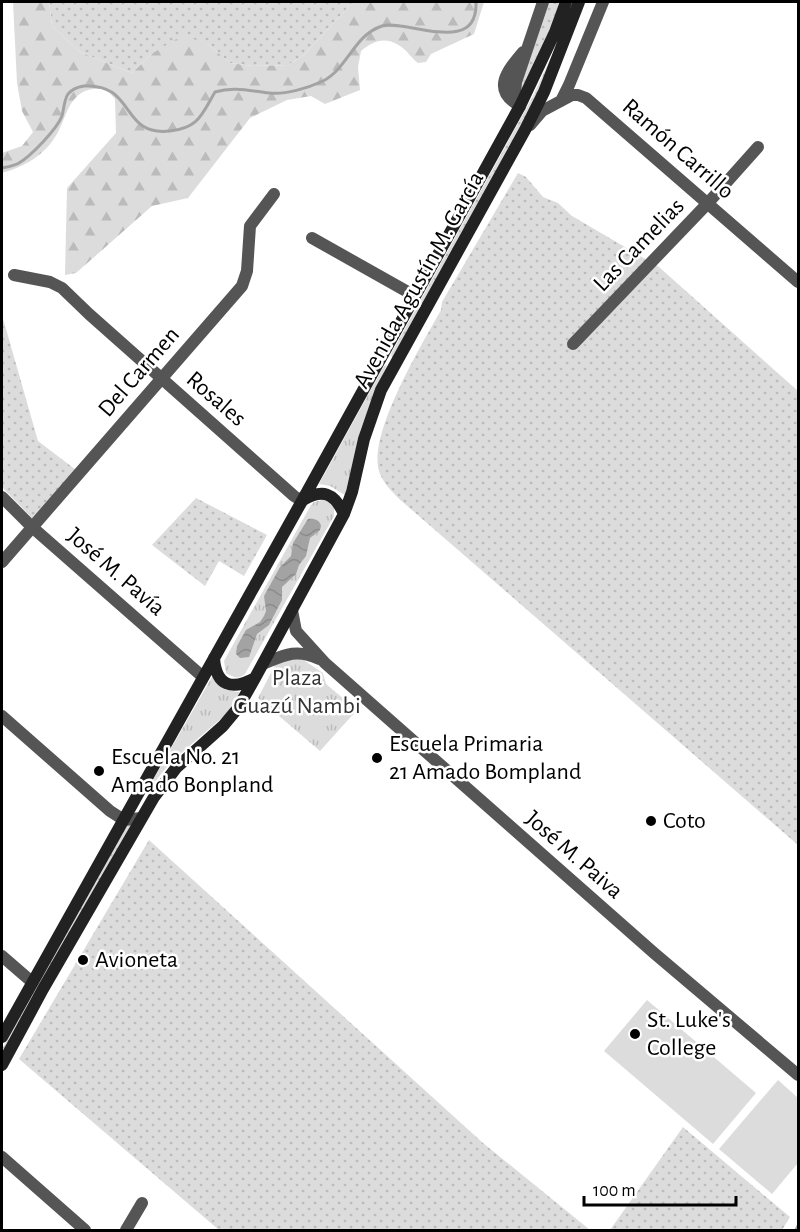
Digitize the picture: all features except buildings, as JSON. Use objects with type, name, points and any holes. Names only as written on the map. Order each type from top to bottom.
[{"type":"main road","name":"Avenida Agustín M. García","points":[[2,1037],[520,106],[555,32],[566,2]]},
{"type":"main road","name":"Avenida Agustín M. García","points":[[2,1065],[43,989],[154,797],[176,768],[223,726],[238,708],[263,664],[344,514],[352,492],[366,430],[381,390],[525,130],[544,92],[579,2]]},
{"type":"main road","points":[[302,501],[319,494],[328,494],[336,500],[344,514]]},
{"type":"main road","points":[[214,658],[216,672],[225,683],[237,686],[255,678]]},
{"type":"street","points":[[520,106],[515,94],[516,82],[543,2]]},
{"type":"street","points":[[525,130],[542,111],[561,101],[603,2]]},
{"type":"street","name":"Ramón Carrillo","points":[[561,101],[578,94],[586,98],[798,282]]},
{"type":"street","name":"Las Camelias","points":[[573,344],[708,203],[758,147]]},
{"type":"street","name":"Del Carmen","points":[[2,562],[242,286],[246,271],[250,226],[274,194]]},
{"type":"street","points":[[312,238],[415,296]]},
{"type":"street","name":"Rosales","points":[[14,275],[50,282],[62,288],[161,379],[302,501]]},
{"type":"street","name":"José M. Pavía","points":[[2,497],[32,527],[203,677]]},
{"type":"street","points":[[292,610],[296,631],[325,663]]},
{"type":"street","points":[[263,664],[289,653],[299,652],[306,653],[325,663]]},
{"type":"street","name":"José M. Paiva","points":[[325,663],[654,953],[798,1075]]},
{"type":"street","points":[[2,716],[110,811],[124,820],[141,818]]},
{"type":"street","points":[[2,956],[32,982]]},
{"type":"street","points":[[2,1157],[85,1230]]},
{"type":"street","points":[[126,1230],[142,1203]]},
{"type":"green space","points":[[13,2],[49,2],[52,26],[80,52],[132,73],[153,53],[183,35],[209,45],[230,63],[252,66],[288,65],[304,55],[353,2],[484,2],[474,34],[431,54],[426,62],[418,63],[395,43],[375,42],[361,51],[358,67],[360,90],[325,104],[311,96],[287,100],[250,118],[188,198],[152,206],[76,273],[65,275],[67,188],[116,133],[115,99],[106,89],[91,89],[83,92],[70,105],[57,134],[40,154],[26,164],[2,173],[2,153],[22,146],[33,132],[22,111],[17,83]]},
{"type":"green space","points":[[49,2],[353,2],[304,55],[288,65],[252,66],[230,63],[209,45],[153,53],[132,73],[80,52],[52,26]]},
{"type":"green space","points":[[548,2],[560,2],[520,92],[519,88]]},
{"type":"green space","points":[[569,19],[536,99],[392,357],[391,354],[532,98]]},
{"type":"green space","points":[[518,173],[526,177],[543,197],[558,203],[572,216],[659,267],[798,391],[798,845],[405,504],[388,487],[379,472],[378,450],[382,431],[400,387],[441,310],[442,302]]},
{"type":"green space","points":[[2,315],[38,441],[76,470],[34,520],[2,487]]},
{"type":"green space","points":[[387,365],[361,428],[345,495],[330,486],[319,484],[384,366]]},
{"type":"green space","points":[[196,498],[267,535],[244,576],[219,561],[205,586],[152,545]]},
{"type":"green space","points":[[322,500],[329,501],[334,508],[334,516],[245,674],[233,677],[226,673],[224,661],[311,505]]},
{"type":"green space","name":"Plaza Guazú Nambi","points":[[302,659],[323,673],[326,684],[357,710],[320,751],[258,698],[275,665],[285,660]]},
{"type":"green space","points":[[212,677],[226,690],[240,694],[224,716],[171,762],[145,794]]},
{"type":"green space","points":[[132,824],[2,1058],[2,1049],[127,825]]},
{"type":"green space","points":[[149,840],[483,1143],[590,1230],[219,1230],[19,1059]]},
{"type":"green space","points":[[647,1000],[756,1093],[713,1144],[604,1051]]},
{"type":"green space","points":[[778,1080],[798,1098],[798,1163],[772,1194],[719,1149]]},
{"type":"green space","points":[[683,1127],[790,1217],[782,1230],[610,1230]]},
{"type":"water","points":[[308,519],[318,521],[321,526],[320,530],[310,538],[306,556],[296,574],[282,587],[282,600],[269,625],[257,634],[249,657],[240,658],[236,654],[237,646],[246,630],[260,622],[264,616],[266,611],[264,596],[280,567],[291,556],[293,543]]},
{"type":"waterway","points":[[2,168],[19,163],[43,142],[62,116],[68,94],[77,88],[101,87],[112,93],[135,119],[154,131],[180,129],[198,119],[215,92],[235,89],[282,93],[310,86],[332,75],[372,30],[393,25],[454,32],[466,28],[474,19],[476,2]]},
{"type":"waterway","points":[[796,1230],[798,1226]]},
{"type":"place","name":"Escuela Primaria 21 Amado Bompland","points":[[377,758]]},
{"type":"place","name":"Escuela No. 21 Amado Bonpland","points":[[99,771]]},
{"type":"place","name":"Coto","points":[[651,821]]},
{"type":"place","name":"Avioneta","points":[[83,960]]},
{"type":"place","name":"St. Luke's College","points":[[635,1034]]}]
